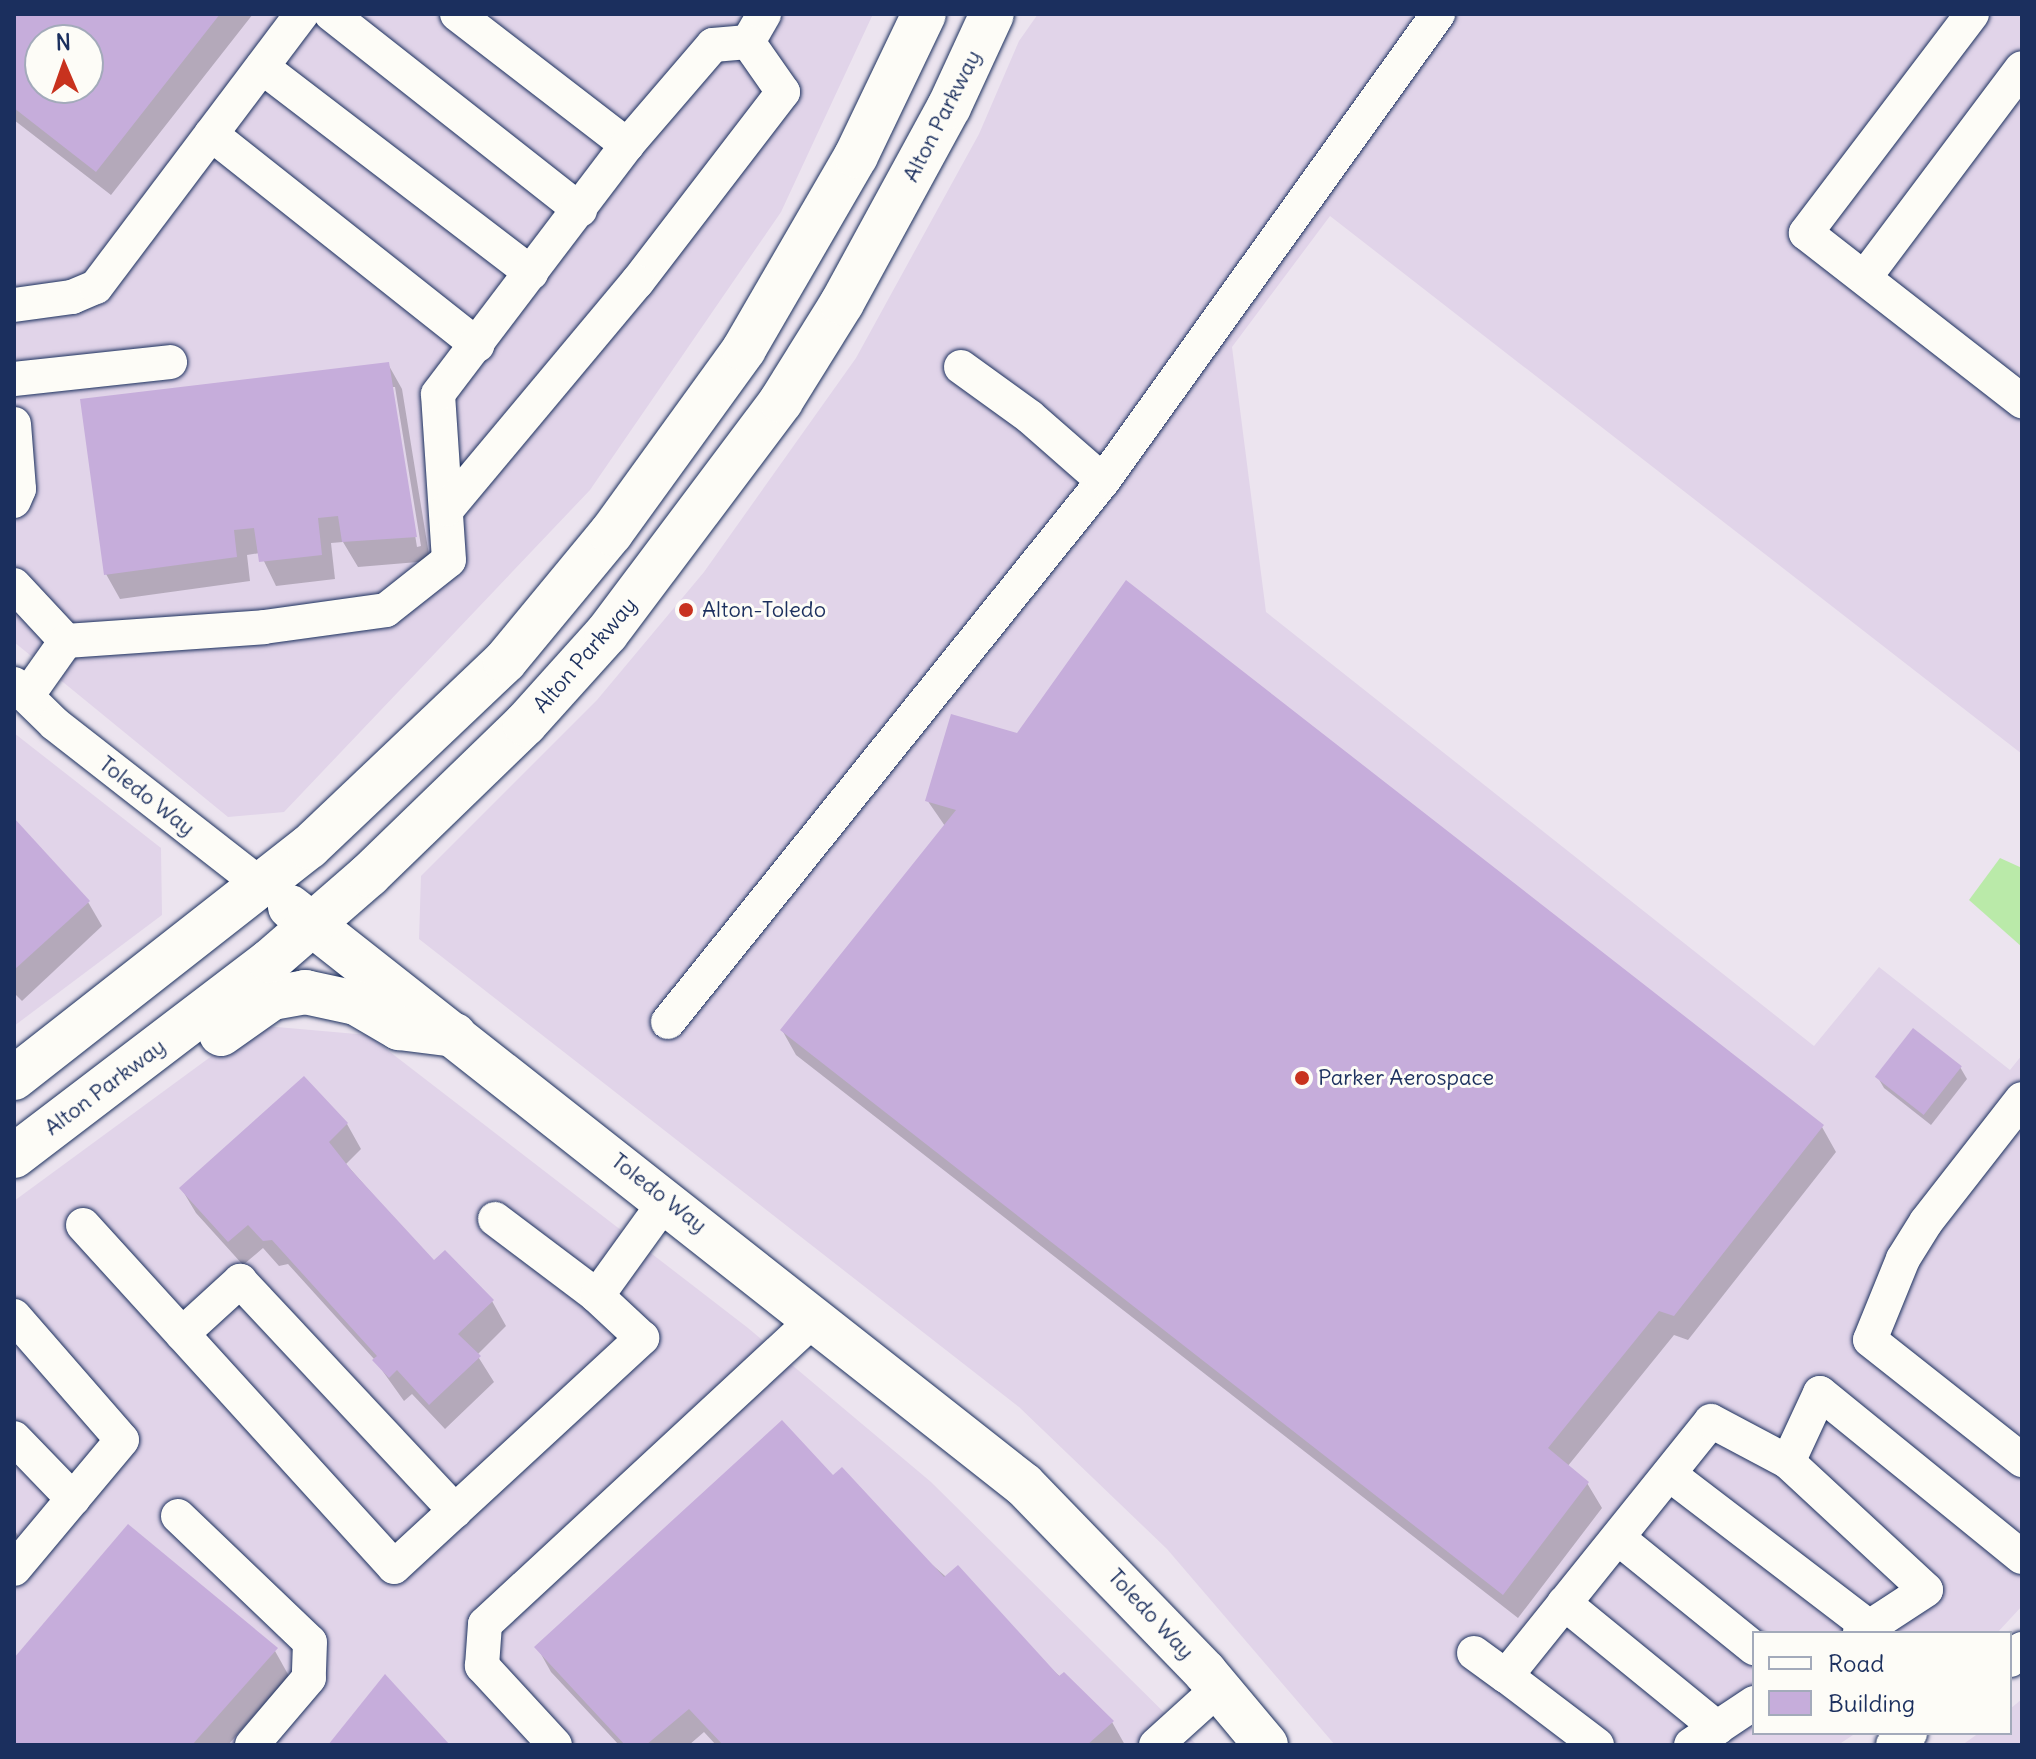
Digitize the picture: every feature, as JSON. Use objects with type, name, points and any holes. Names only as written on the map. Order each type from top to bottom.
[{"type":"main road","points":[[14,1078],[262,886],[462,704],[611,533],[781,290],[856,156],[924,14]]},
{"type":"main road","name":"Alton Parkway","points":[[14,1156],[313,923],[525,724],[665,561],[781,401],[842,303],[949,107],[992,14]]},
{"type":"main road","name":"Toledo Way","points":[[262,886],[667,1199],[1024,1485],[1218,1689],[1266,1745]]},
{"type":"main road","points":[[70,1113],[122,1105],[272,998],[294,994],[332,994],[399,1028],[457,1035]]},
{"type":"street","points":[[14,305],[72,297],[96,287],[302,14]]},
{"type":"street","points":[[331,14],[580,210]]},
{"type":"street","points":[[668,1022],[1103,481],[1438,14]]},
{"type":"street","points":[[1972,14],[1806,233],[2022,401]]},
{"type":"street","points":[[461,15],[627,145]]},
{"type":"street","points":[[20,690],[66,641],[264,627],[386,610],[449,560],[438,394],[627,145],[713,45],[756,28],[783,92],[637,282],[447,509]]},
{"type":"street","points":[[262,67],[531,273]]},
{"type":"street","points":[[1865,277],[2022,68]]},
{"type":"street","points":[[211,134],[477,345]]},
{"type":"street","points":[[14,379],[170,362]]},
{"type":"street","points":[[961,367],[1030,417],[1103,481]]},
{"type":"street","points":[[14,424],[19,489],[14,501]]},
{"type":"street","points":[[14,585],[66,641]]},
{"type":"street","name":"Toledo Way","points":[[20,690],[262,886]]},
{"type":"street","points":[[2022,1099],[1926,1222],[1903,1259],[1870,1340],[2022,1460]]},
{"type":"street","points":[[597,1296],[667,1199]]},
{"type":"street","points":[[83,1225],[394,1567],[642,1338],[597,1296],[495,1219]]},
{"type":"street","points":[[182,1334],[240,1281],[455,1511]]},
{"type":"street","points":[[14,1316],[122,1440],[14,1569]]},
{"type":"street","points":[[555,1745],[482,1666],[485,1624],[816,1317]]},
{"type":"street","points":[[1788,1462],[1820,1393],[2022,1557]]},
{"type":"street","points":[[1506,1676],[1711,1421],[1788,1462],[1926,1590],[1865,1630],[1669,1474]]},
{"type":"street","points":[[14,1438],[73,1499]]},
{"type":"street","points":[[178,1516],[310,1642],[309,1678],[252,1745]]},
{"type":"street","points":[[1618,1538],[1752,1646]]},
{"type":"street","points":[[1564,1603],[1704,1736],[1752,1704]]},
{"type":"street","points":[[1474,1653],[1597,1745]]},
{"type":"street","points":[[1156,1745],[1218,1689]]},
{"type":"shaded area","points":[[14,14],[873,14],[781,212],[590,490],[284,812],[228,817],[14,642]]},
{"type":"shaded area","points":[[1038,14],[2022,14],[2022,754],[1330,216],[1232,347],[1266,612],[1814,1046],[1879,967],[2010,1070],[2022,1055],[2022,1606],[1999,1631],[1752,1631],[1752,1735],[1853,1735],[1838,1745],[1335,1745],[1167,1549],[1019,1407],[419,939],[421,876],[597,700],[704,572],[856,358],[979,134],[1019,41]]},
{"type":"shaded area","points":[[14,733],[161,848],[162,915],[14,1026]]},
{"type":"shaded area","points":[[254,1025],[368,1035],[748,1328],[931,1482],[1197,1745],[14,1745],[14,1201]]},
{"type":"shaded area","points":[[2022,1699],[2022,1745],[1962,1745],[1976,1735],[2012,1735],[2012,1707]]},
{"type":"green space","points":[[2000,858],[2022,868],[2022,947],[1969,900]]},
{"type":"building","points":[[14,14],[220,14],[96,172],[14,108]]},
{"type":"building","points":[[389,362],[417,537],[342,542],[338,516],[318,518],[322,555],[259,562],[254,528],[234,530],[237,557],[104,575],[80,399]]},
{"type":"building","name":"Parker Aerospace","points":[[1126,580],[1824,1125],[1674,1316],[1659,1311],[1548,1448],[1589,1482],[1503,1595],[780,1030],[956,810],[925,801],[951,714],[1017,733]]},
{"type":"building","points":[[14,818],[90,901],[14,970]]},
{"type":"building","points":[[1913,1028],[1962,1066],[1924,1115],[1875,1077]]},
{"type":"building","points":[[304,1076],[348,1123],[329,1142],[352,1171],[434,1260],[445,1250],[494,1300],[458,1334],[481,1356],[429,1405],[397,1370],[389,1378],[372,1360],[377,1356],[272,1240],[263,1241],[248,1225],[228,1242],[179,1188]]},
{"type":"building","points":[[782,1420],[833,1475],[842,1467],[944,1577],[958,1565],[1059,1676],[1064,1672],[1114,1721],[1087,1745],[723,1745],[689,1709],[646,1745],[625,1745],[534,1647]]},
{"type":"building","points":[[128,1524],[278,1648],[192,1745],[14,1745],[14,1658]]},
{"type":"building","points":[[385,1674],[450,1745],[328,1745]]},
{"type":"place","name":"Alton-Toledo","points":[[686,610]]},
{"type":"place","name":"Parker Aerospace","points":[[1302,1078]]}]
